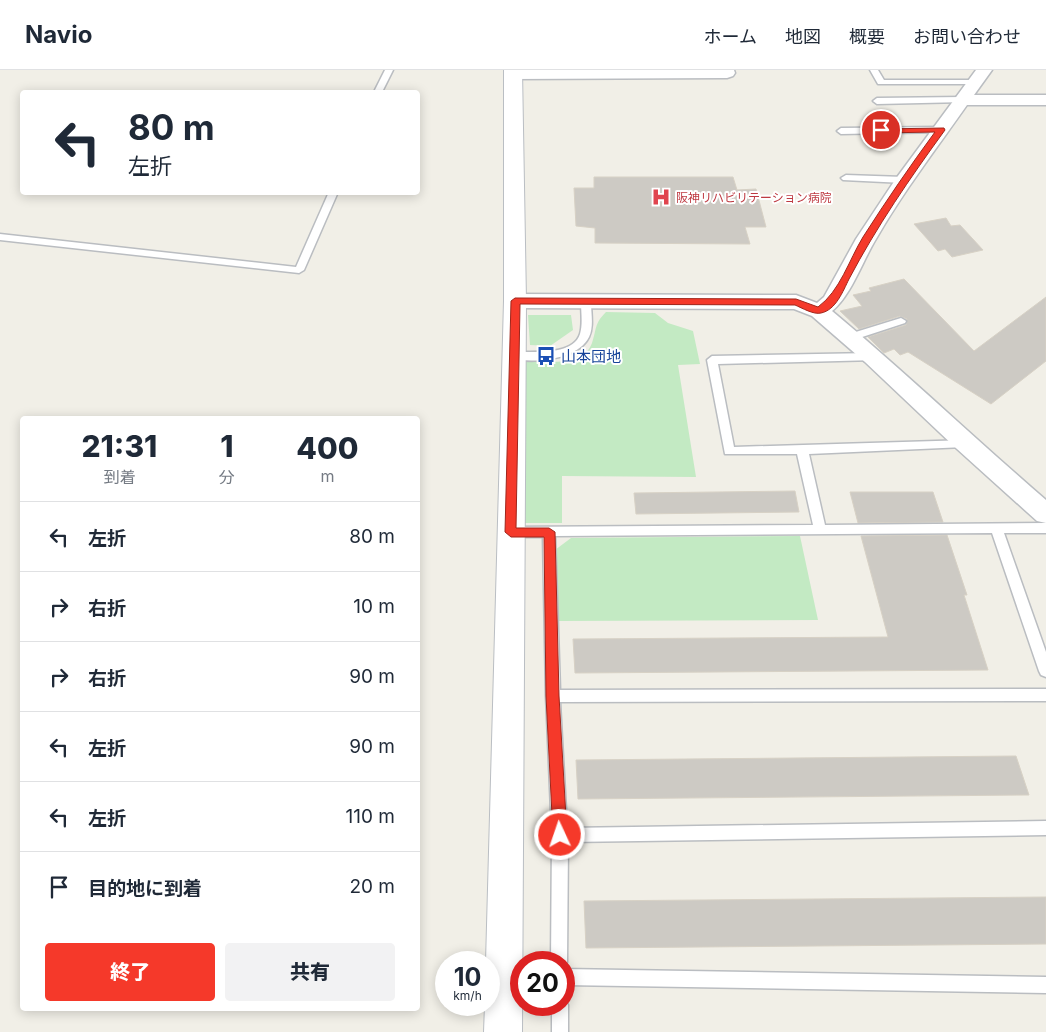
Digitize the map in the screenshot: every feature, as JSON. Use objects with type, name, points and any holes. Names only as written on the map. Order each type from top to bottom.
[{"type":"street","points":[[503,1032],[515,301],[513,72],[727,73],[726,70]]},
{"type":"street","points":[[819,311],[832,301],[866,239],[904,180],[980,76]]},
{"type":"street","points":[[962,100],[1046,100]]},
{"type":"street","points":[[515,301],[796,302],[819,311],[1046,514]]},
{"type":"lane","points":[[379,90],[388,70]]},
{"type":"lane","points":[[874,70],[881,82],[980,76]]},
{"type":"lane","points":[[877,101],[962,100]]},
{"type":"lane","points":[[841,131],[941,130]]},
{"type":"lane","points":[[846,178],[904,180]]},
{"type":"lane","points":[[0,237],[299,270],[333,195]]},
{"type":"lane","points":[[514,355],[555,354],[578,344],[586,331],[586,302]]},
{"type":"lane","points":[[850,338],[901,321]]},
{"type":"lane","points":[[873,358],[712,360],[730,451],[966,444]]},
{"type":"lane","points":[[802,450],[820,528]]},
{"type":"lane","points":[[511,532],[820,528],[1046,528]]},
{"type":"lane","points":[[996,528],[1046,671]]},
{"type":"lane","points":[[549,532],[553,696],[560,835],[559,951]]},
{"type":"lane","points":[[553,696],[1046,695]]},
{"type":"lane","points":[[560,835],[1046,828]]},
{"type":"lane","points":[[575,978],[1046,985]]},
{"type":"lane","points":[[560,1016],[560,1032]]},
{"type":"green space","points":[[606,312],[655,313],[668,323],[693,331],[700,364],[678,365],[696,477],[562,476],[562,523],[523,523],[525,361],[553,362],[572,360],[581,356],[592,343],[598,323]]},
{"type":"green space","points":[[528,315],[571,315],[573,330],[550,346],[530,345]]},
{"type":"green space","points":[[800,536],[818,620],[558,621],[555,550],[571,538]]},
{"type":"building","points":[[594,177],[733,177],[737,190],[756,189],[766,227],[745,227],[750,244],[595,243],[595,228],[576,226],[574,188],[594,188]]},
{"type":"building","points":[[946,218],[951,226],[960,225],[983,250],[952,257],[945,249],[938,251],[914,224]]},
{"type":"building","points":[[904,279],[974,351],[1046,297],[1046,361],[991,404],[908,352],[900,355],[894,349],[884,353],[868,337],[906,325],[907,319],[900,316],[859,329],[840,311],[862,306],[853,295],[871,291],[869,288]]},
{"type":"building","points":[[795,491],[799,512],[636,514],[634,493]]},
{"type":"building","points":[[850,492],[933,492],[943,522],[858,523]]},
{"type":"building","points":[[947,535],[967,595],[964,595],[988,670],[575,673],[573,639],[888,637],[861,536]]},
{"type":"building","points":[[1016,756],[1029,795],[578,799],[576,760]]},
{"type":"building","points":[[1046,897],[1046,944],[586,948],[584,901]]},
{"type":"place","name":"阪神リハビリテーション病院","points":[[661,197]]},
{"type":"place","name":"山本団地","points":[[546,356]]},
{"type":"route","points":[[560,835],[553,696],[549,532],[511,532],[515,301],[796,302],[819,311],[832,301],[866,239],[904,180],[941,130],[881,130]]}]
